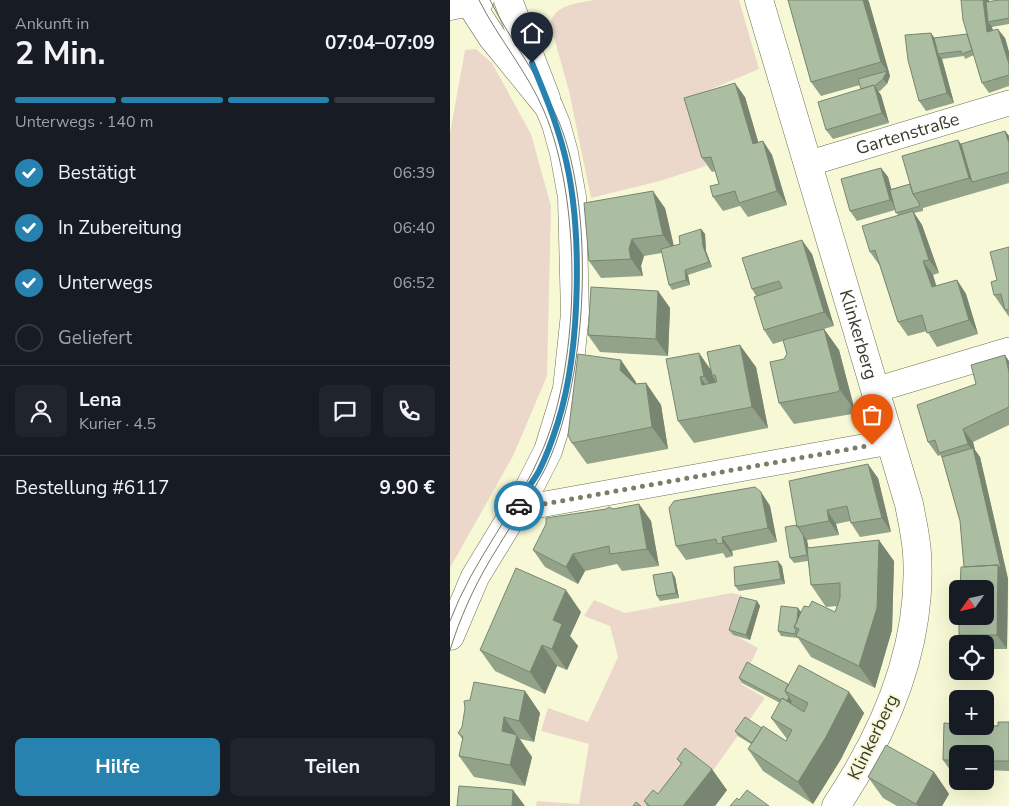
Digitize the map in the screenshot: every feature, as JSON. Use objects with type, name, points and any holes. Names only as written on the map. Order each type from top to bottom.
[{"type":"main road","points":[[450,636],[475,577],[539,470],[558,421],[567,389],[574,341],[576,271],[571,189],[560,139],[508,0]]},
{"type":"main road","name":"Klinkerberg","points":[[759,0],[909,504],[917,552],[918,591],[913,639],[888,711],[865,760],[836,806]]},
{"type":"main road","points":[[467,2],[492,37],[549,107]]},
{"type":"street","name":"Gartenstraße","points":[[807,164],[1009,103]]},
{"type":"street","points":[[875,390],[1009,350]]},
{"type":"street","points":[[518,506],[522,508],[658,485],[890,442]]},
{"type":"shaded area","points":[[593,0],[739,0],[759,69],[685,100],[706,166],[660,181],[591,198],[569,91],[550,23],[562,8]]},
{"type":"shaded area","points":[[476,49],[492,63],[531,134],[551,206],[547,376],[513,456],[450,568],[450,133],[465,50]]},
{"type":"shaded area","points":[[731,593],[742,595],[731,633],[758,648],[741,684],[765,698],[709,776],[680,806],[536,806],[537,801],[579,804],[589,744],[541,731],[548,708],[588,722],[618,657],[610,626],[584,616],[594,600],[625,613]]},
{"type":"building","points":[[788,0],[863,0],[881,62],[811,82]]},
{"type":"building","points":[[961,0],[983,0],[987,32],[998,29],[1009,64],[1009,75],[982,83],[963,20]]},
{"type":"building","points":[[1009,0],[1009,18],[988,22],[986,2]]},
{"type":"building","points":[[931,33],[947,93],[919,101],[908,60],[905,35]]},
{"type":"building","points":[[967,34],[972,50],[962,54],[961,51],[938,54],[934,38]]},
{"type":"building","points":[[887,71],[883,79],[876,85],[861,89],[858,79]]},
{"type":"building","points":[[735,83],[753,144],[763,141],[777,191],[739,203],[735,191],[713,197],[710,186],[719,184],[711,157],[702,158],[684,98]]},
{"type":"building","points":[[874,85],[882,113],[826,130],[818,102]]},
{"type":"building","points":[[1005,131],[1009,143],[1009,172],[972,182],[961,144]]},
{"type":"building","points":[[958,140],[969,178],[913,194],[902,156]]},
{"type":"building","points":[[881,168],[890,200],[850,211],[841,179]]},
{"type":"building","points":[[910,184],[920,206],[896,213],[890,190]]},
{"type":"building","points":[[653,191],[663,235],[632,239],[629,249],[631,259],[589,261],[584,203]]},
{"type":"building","points":[[913,211],[929,260],[923,261],[932,287],[957,280],[969,320],[927,333],[922,315],[898,322],[875,250],[870,252],[862,226]]},
{"type":"building","points":[[701,229],[703,246],[709,262],[685,270],[686,280],[669,285],[661,249],[680,244],[679,236]]},
{"type":"building","points":[[802,240],[824,312],[764,330],[754,297],[782,288],[779,281],[752,289],[742,258]]},
{"type":"building","points":[[1009,247],[1009,309],[1005,310],[1001,294],[994,295],[991,282],[997,280],[990,252]]},
{"type":"building","points":[[591,287],[658,291],[656,339],[588,335]]},
{"type":"building","points":[[824,329],[840,390],[779,403],[770,362],[784,359],[787,354],[783,340]]},
{"type":"building","points":[[740,345],[752,407],[678,421],[666,359],[699,353],[704,376],[700,377],[702,385],[717,382],[715,375],[712,375],[707,352]]},
{"type":"building","points":[[578,354],[621,360],[620,370],[635,384],[646,383],[652,427],[572,443],[568,435]]},
{"type":"building","points":[[1005,355],[1009,372],[1009,407],[963,429],[968,444],[939,453],[935,440],[928,442],[917,405],[976,384],[971,365]]},
{"type":"building","points":[[973,448],[1001,569],[998,565],[964,567],[960,521],[942,457]]},
{"type":"building","points":[[868,464],[882,518],[851,523],[847,506],[827,510],[829,521],[797,527],[789,481]]},
{"type":"building","points":[[755,487],[761,492],[768,528],[722,537],[723,543],[717,544],[716,539],[676,546],[669,508],[674,501]]},
{"type":"building","points":[[639,504],[647,549],[610,554],[609,546],[573,554],[566,567],[533,550],[546,524],[546,518]]},
{"type":"building","points":[[797,525],[803,535],[807,555],[790,558],[785,527]]},
{"type":"building","points":[[879,540],[877,608],[859,666],[796,636],[799,629],[794,627],[804,606],[809,607],[812,601],[835,612],[840,598],[840,583],[811,585],[807,548]]},
{"type":"building","points":[[778,561],[781,579],[735,586],[734,567]]},
{"type":"building","points":[[998,565],[997,635],[959,635],[959,625],[994,625],[994,580],[960,580],[961,567]]},
{"type":"building","points":[[516,568],[566,590],[553,620],[562,624],[552,649],[542,645],[530,672],[480,650]]},
{"type":"building","points":[[672,572],[676,593],[657,596],[653,575]]},
{"type":"building","points":[[740,597],[757,601],[746,635],[729,630]]},
{"type":"building","points":[[781,606],[798,608],[797,622],[794,627],[796,630],[795,634],[778,631]]},
{"type":"building","points":[[747,662],[788,684],[785,691],[789,697],[787,701],[782,698],[781,700],[739,678]]},
{"type":"building","points":[[799,665],[849,692],[826,737],[798,782],[748,749],[763,726],[786,741],[792,730],[771,718],[782,698],[804,712],[808,703],[785,691]]},
{"type":"building","points":[[474,682],[525,691],[519,721],[504,717],[502,731],[517,735],[510,765],[459,756],[463,737],[458,733],[462,727],[465,708],[464,701],[470,700]]},
{"type":"building","points":[[745,717],[762,728],[752,743],[735,731]]},
{"type":"building","points":[[998,722],[1009,722],[1009,761],[994,761],[994,745],[949,745],[949,760],[943,760],[944,723],[949,723],[949,735],[994,735],[994,726],[998,726]]},
{"type":"building","points":[[886,745],[934,772],[916,804],[868,777]]},
{"type":"building","points":[[685,748],[712,769],[683,806],[650,806],[644,801],[653,790],[658,794],[682,763],[677,759]]},
{"type":"building","points":[[459,786],[513,790],[512,806],[457,806]]},
{"type":"building","points":[[747,790],[769,806],[730,806],[737,798],[739,800]]},
{"type":"building","points":[[636,802],[641,806],[633,806]]},
{"type":"tram line","points":[[450,621],[471,576],[533,471],[543,449],[556,412],[565,371],[570,326],[572,280],[570,233],[565,189],[556,147],[537,96],[479,0]]},
{"type":"tram line","points":[[450,650],[478,582],[543,473],[558,437],[570,394],[578,347],[582,299],[582,250],[578,203],[571,159],[559,122],[544,90],[490,0]]},
{"type":"way so far","points":[[519,506],[522,508],[658,485],[872,445]]},
{"type":"route","points":[[519,506],[548,451],[567,389],[574,341],[576,286],[570,182],[560,139],[545,93],[532,63]]}]
